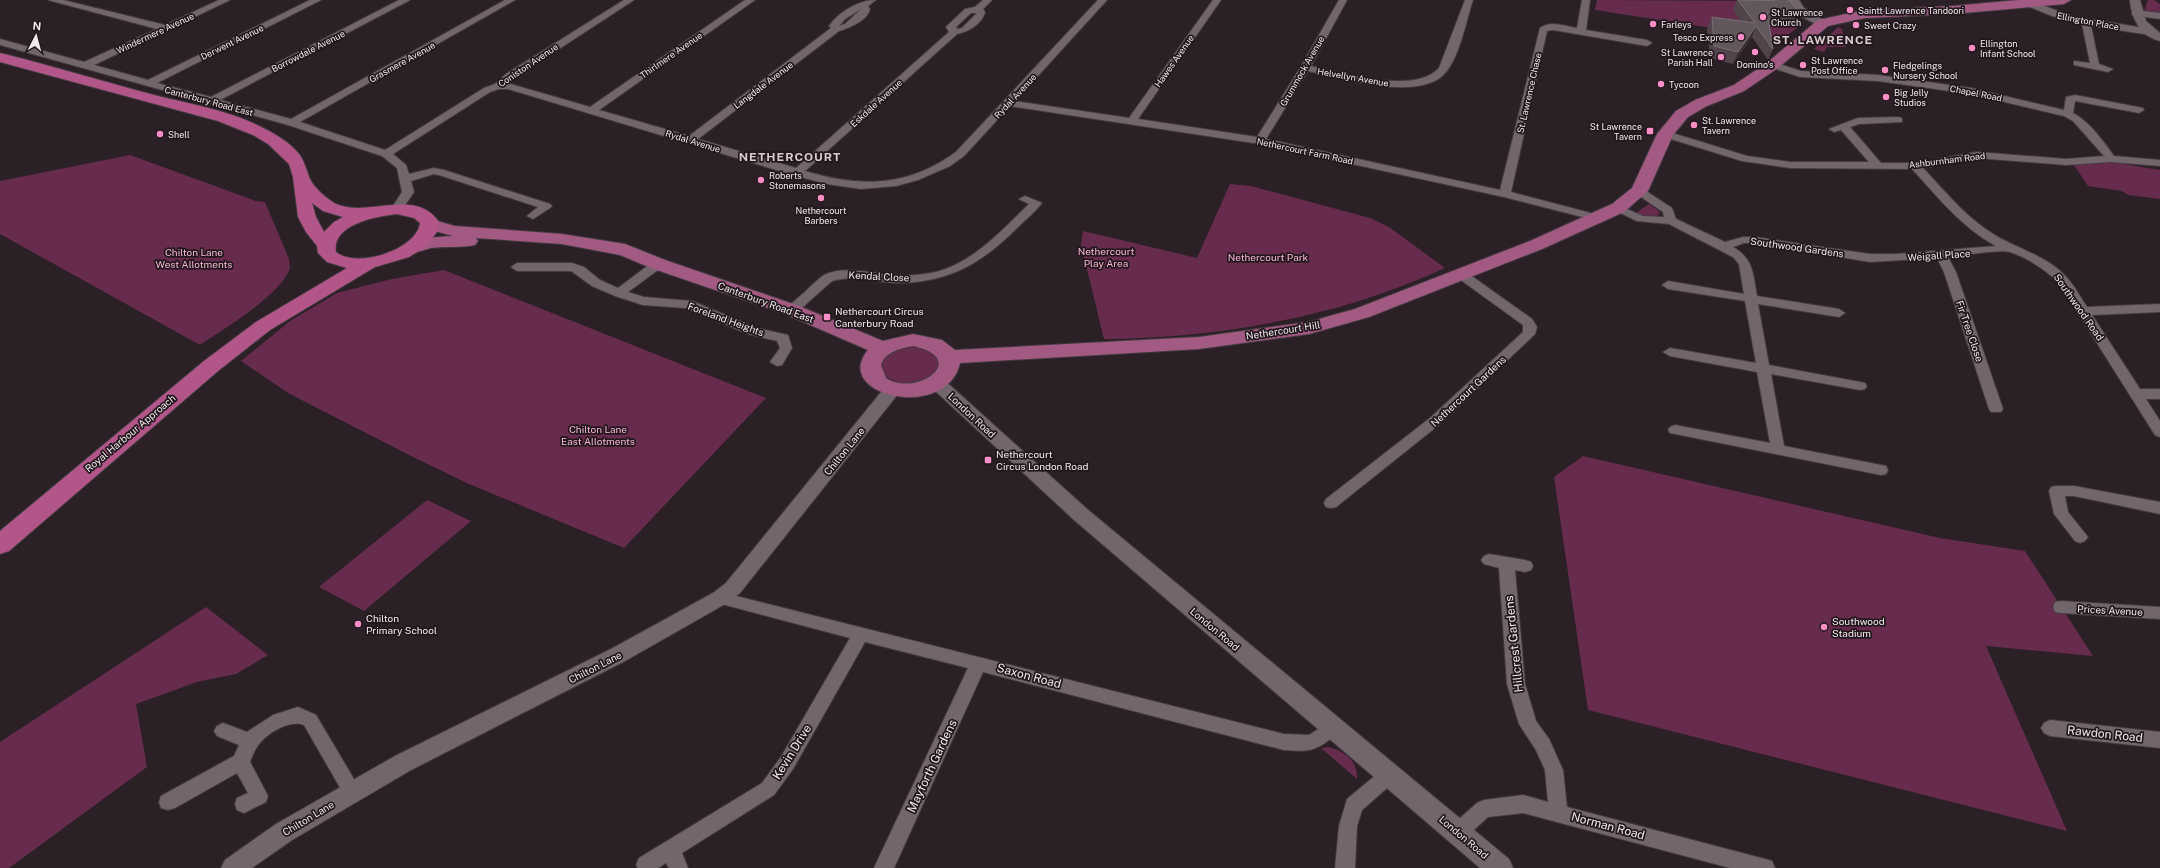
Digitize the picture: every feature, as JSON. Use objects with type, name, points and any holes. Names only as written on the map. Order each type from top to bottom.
[{"type":"highway","name":"Canterbury Road East","points":[[0,57],[238,123],[268,136],[287,151],[300,167],[303,181],[304,207],[313,232],[330,252]]},
{"type":"highway","name":"Canterbury Road East","points":[[303,181],[317,199],[325,206],[341,212],[365,214]]},
{"type":"highway","points":[[330,252],[349,263],[369,263],[391,258],[413,248],[423,240],[429,232],[430,224],[427,218],[420,213],[397,209],[365,214]]},
{"type":"highway","name":"Royal Harbour Approach","points":[[0,545],[158,409],[264,326],[320,277],[330,252],[335,231],[353,219],[365,214]]},
{"type":"highway","name":"Royal Harbour Approach","points":[[264,326],[369,263]]},
{"type":"main road","points":[[1793,0],[1799,10],[1823,23]]},
{"type":"main road","points":[[1639,191],[1665,134],[1682,114],[1701,103],[1739,88],[1773,64],[1823,23],[1865,14],[1954,10],[2064,0]]},
{"type":"main road","name":"Nethercourt Hill","points":[[949,357],[981,354],[1132,348],[1199,342],[1308,328],[1376,308],[1462,275],[1598,218],[1618,208],[1639,191]]},
{"type":"main road","name":"Canterbury Road East","points":[[430,224],[454,231],[562,239],[625,250],[652,262],[792,310],[883,349]]},
{"type":"main road","name":"Canterbury Road East","points":[[413,248],[430,243],[479,240],[554,245],[652,262]]},
{"type":"main road","points":[[900,341],[924,341],[942,348],[949,357],[949,371],[937,383],[915,391],[892,390],[881,385],[874,378],[871,369],[872,360],[883,349],[900,341]]},
{"type":"main road","name":"London Road","points":[[937,383],[1080,514],[1191,609],[1334,727],[1388,776],[1500,868]]},
{"type":"street","points":[[52,0],[166,28]]},
{"type":"street","name":"Windermere Avenue","points":[[84,66],[226,0]]},
{"type":"street","name":"Derwent Avenue","points":[[147,84],[318,0]]},
{"type":"street","name":"Borrowdale Avenue","points":[[211,101],[406,0]]},
{"type":"street","name":"Grasmere Avenue","points":[[292,123],[511,0]]},
{"type":"street","name":"Coniston Avenue","points":[[386,154],[487,90],[498,86],[509,76],[630,0]]},
{"type":"street","name":"Thirlmere Avenue","points":[[592,110],[751,0]]},
{"type":"street","name":"Langdale Avenue","points":[[691,140],[836,29],[848,26],[866,11],[864,7],[872,0]]},
{"type":"street","name":"Eskdale Avenue","points":[[797,173],[954,32],[951,27],[968,12],[978,9],[988,0]]},
{"type":"street","name":"Rydal Avenue","points":[[498,86],[509,86],[592,110],[797,173],[849,185],[893,182],[923,175],[946,165],[1009,103],[1103,0]]},
{"type":"street","name":"Hawes Avenue","points":[[1131,122],[1217,0]]},
{"type":"street","name":"Grummock Avenue","points":[[1260,141],[1305,68],[1343,0]]},
{"type":"street","name":"Helvellyn Avenue","points":[[1305,68],[1398,84],[1420,82],[1434,78],[1444,69],[1448,61],[1469,0]]},
{"type":"street","points":[[1581,31],[1586,0]]},
{"type":"street","points":[[2135,0],[2135,12],[2150,32],[2160,38]]},
{"type":"street","name":"Ellington Place","points":[[2036,2],[2044,11],[2086,21],[2150,32]]},
{"type":"street","points":[[2135,12],[2160,16]]},
{"type":"street","points":[[2086,21],[2095,66]]},
{"type":"street","name":"St. Lawrence Chase","points":[[1505,194],[1543,30],[1547,27],[1553,27],[1581,31],[1634,44],[1647,43]]},
{"type":"street","name":"Canterbury Road East","points":[[0,42],[292,123],[386,154],[402,167],[408,192],[397,209]]},
{"type":"street","points":[[2077,63],[2108,69]]},
{"type":"street","name":"Chapel Road","points":[[1773,64],[1800,74],[1878,78],[1970,91],[2068,114],[2085,127],[2111,159]]},
{"type":"street","points":[[2068,114],[2070,99],[2075,98],[2139,110]]},
{"type":"street","name":"Nethercourt Farm Road","points":[[1009,103],[1260,141],[1505,194],[1598,218]]},
{"type":"street","points":[[1878,166],[1839,128],[1858,121],[1898,120]]},
{"type":"street","name":"Ashburnham Road","points":[[1665,134],[1687,142],[1763,162],[1790,165],[1915,166],[1977,154],[2066,162],[2111,159],[2160,163]]},
{"type":"street","name":"Southwood Road","points":[[1915,166],[1971,224],[2009,248],[2025,253],[2054,269],[2084,310],[2160,432]]},
{"type":"street","points":[[405,179],[434,172],[444,173],[546,206],[533,216]]},
{"type":"street","points":[[1639,191],[1668,210],[1671,221]]},
{"type":"street","name":"Kendal Close","points":[[792,310],[828,278],[836,275],[847,273],[903,279],[940,274],[961,267],[991,248],[1036,202],[1025,199]]},
{"type":"street","name":"Southwood Gardens","points":[[1618,208],[1641,219],[1671,221],[1738,254],[1745,264],[1778,451]]},
{"type":"street","name":"Southwood Gardens","points":[[1724,246],[1743,240],[1755,240],[1870,258]]},
{"type":"street","name":"Weigall Place","points":[[1870,258],[1896,258],[2009,248]]},
{"type":"street","name":"Fir Tree Close","points":[[1941,254],[1950,272],[1996,409]]},
{"type":"street","points":[[620,293],[652,262]]},
{"type":"street","name":"Foreland Heights","points":[[517,266],[572,268],[580,270],[596,283],[643,301],[688,304],[752,331],[783,338],[786,348],[777,362]]},
{"type":"street","name":"Nethercourt Gardens","points":[[1331,503],[1435,421],[1529,334],[1531,328],[1528,322],[1462,275]]},
{"type":"street","points":[[1668,285],[1839,313]]},
{"type":"street","points":[[2084,310],[2160,308]]},
{"type":"street","points":[[1670,352],[1860,386]]},
{"type":"street","name":"Chilton Lane","points":[[233,868],[284,832],[403,763],[618,655],[720,598],[733,588],[892,390]]},
{"type":"street","points":[[2136,394],[2160,394]]},
{"type":"street","points":[[1675,430],[1881,470]]},
{"type":"street","points":[[2080,537],[2061,514],[2054,484],[2060,489],[2160,508]]},
{"type":"street","points":[[1490,560],[1525,566]]},
{"type":"street","name":"Hillcrest Gardens","points":[[1507,563],[1509,609],[1516,684],[1528,724],[1542,745],[1554,770],[1558,812]]},
{"type":"street","name":"Saxon Road","points":[[720,598],[1284,742],[1312,743],[1334,727]]},
{"type":"street","name":"Prices Avenue","points":[[2061,608],[2160,613]]},
{"type":"street","name":"Kevin Drive","points":[[646,865],[674,859],[768,789],[787,763],[861,634]]},
{"type":"street","name":"Mayforth Gardens","points":[[884,868],[979,663]]},
{"type":"street","points":[[168,802],[241,762],[250,741],[262,730],[279,720],[298,715],[310,720],[352,792]]},
{"type":"street","name":"Rawdon Road","points":[[2050,728],[2160,740]]},
{"type":"street","points":[[223,731],[250,741]]},
{"type":"street","points":[[241,762],[259,796],[244,804]]},
{"type":"street","points":[[1345,868],[1348,826],[1354,805],[1388,776]]},
{"type":"street","name":"Norman Road","points":[[1458,832],[1484,809],[1503,805],[1523,804],[1558,812],[1765,868]]},
{"type":"green space","points":[[1597,0],[1784,1],[1800,22],[1798,27],[1783,39],[1595,10]]},
{"type":"green space","points":[[2148,0],[2154,0],[2160,4],[2160,13],[2144,11]]},
{"type":"green space","points":[[1838,27],[1842,29],[1846,47],[1827,47],[1824,52],[1814,49]]},
{"type":"green space","name":"Chilton Lane West Allotments","points":[[130,155],[256,201],[265,202],[289,259],[289,271],[273,292],[249,312],[200,345],[0,234],[0,181]]},
{"type":"green space","points":[[2111,162],[2160,170],[2160,199],[2128,195],[2122,191],[2088,186],[2074,165]]},
{"type":"green space","name":"Nethercourt Park","points":[[1230,184],[1251,186],[1370,218],[1389,227],[1445,268],[1405,285],[1363,300],[1278,322],[1191,334],[1148,338],[1104,339],[1081,245],[1083,231],[1197,258]]},
{"type":"green space","points":[[1649,204],[1660,212],[1656,217],[1650,218],[1636,213]]},
{"type":"green space","name":"Chilton Lane East Allotments","points":[[444,270],[766,398],[624,548],[469,484],[413,457],[288,393],[241,361],[290,321],[337,293],[392,279]]},
{"type":"green space","points":[[910,346],[928,349],[939,358],[938,371],[928,379],[916,383],[906,384],[887,377],[882,371],[880,365],[883,358],[894,350]]},
{"type":"green space","name":"Southwood Stadium","points":[[1583,456],[1940,538],[2025,551],[2093,656],[1986,646],[2067,831],[1588,710],[1554,477]]},
{"type":"green space","points":[[427,500],[471,521],[364,611],[319,587]]},
{"type":"green space","points":[[206,607],[268,655],[236,674],[197,682],[136,704],[147,767],[9,868],[0,868],[0,742]]},
{"type":"green space","points":[[1328,747],[1345,754],[1353,762],[1357,773],[1357,779],[1321,748]]},
{"type":"building","points":[[1738,0],[1790,1],[1799,13],[1767,12],[1773,49],[1756,26],[1738,52],[1714,46],[1712,17],[1755,23]]},
{"type":"place","name":"Saintt Lawrence Tandoori","points":[[1850,10]]},
{"type":"place","name":"St Lawrence Church","points":[[1763,17]]},
{"type":"place","name":"Farleys","points":[[1653,24]]},
{"type":"place","name":"Sweet Crazy","points":[[1856,25]]},
{"type":"place","name":"Tesco Express","points":[[1741,37]]},
{"type":"place","name":"Ellington Infant School","points":[[1972,48]]},
{"type":"place","name":"Domino's","points":[[1755,52]]},
{"type":"place","name":"St Lawrence Parish Hall","points":[[1721,57]]},
{"type":"place","name":"St Lawrence Post Office","points":[[1803,65]]},
{"type":"place","name":"Fledgelings Nursery School","points":[[1885,70]]},
{"type":"place","name":"Tycoon","points":[[1661,84]]},
{"type":"place","name":"Big Jelly Studios","points":[[1886,97]]},
{"type":"place","name":"St. Lawrence Tavern","points":[[1694,125]]},
{"type":"place","name":"St Lawrence Tavern","points":[[1650,131]]},
{"type":"place","name":"Shell","points":[[160,134]]},
{"type":"place","name":"Roberts Stonemasons","points":[[761,180]]},
{"type":"place","name":"Nethercourt Barbers","points":[[821,198]]},
{"type":"place","name":"Nethercourt Circus Canterbury Road","points":[[827,317]]},
{"type":"place","name":"Nethercourt Circus London Road","points":[[988,460]]},
{"type":"place","name":"Chilton Primary School","points":[[358,624]]},
{"type":"place","name":"Southwood Stadium","points":[[1824,627]]},
{"type":"district","name":"ST. LAWRENCE","points":[[1823,40]]},
{"type":"district","name":"NETHERCOURT","points":[[790,157]]},
{"type":"park label","name":"Nethercourt Play Area","points":[[1106,256]]}]
